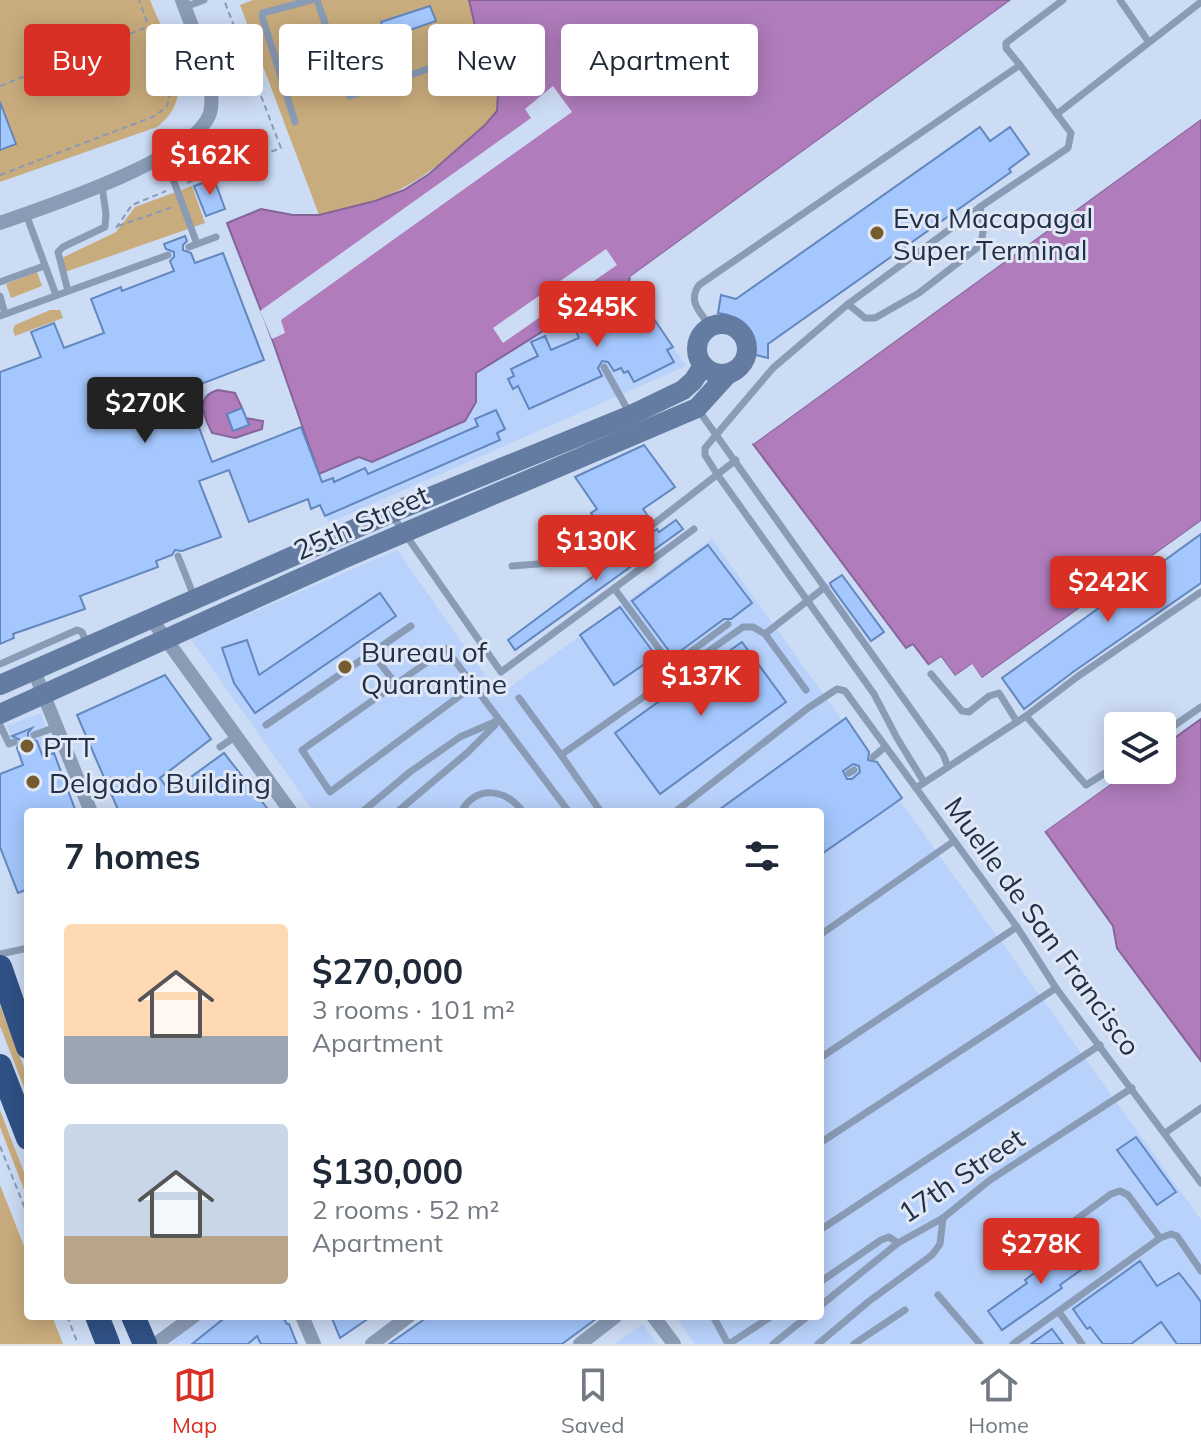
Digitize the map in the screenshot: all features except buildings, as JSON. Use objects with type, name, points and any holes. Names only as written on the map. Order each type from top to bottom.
[{"type":"highway","points":[[0,967],[24,1036]]},
{"type":"highway","points":[[0,1066],[24,1128]]},
{"type":"highway","points":[[99,1320],[108,1344]]},
{"type":"highway","points":[[137,1320],[159,1342]]},
{"type":"street","points":[[183,4],[190,24]]},
{"type":"street","points":[[0,223],[165,157],[197,133],[210,115],[212,96]]},
{"type":"street","points":[[719,324],[731,326],[743,337],[746,353],[736,370],[715,373],[703,366],[697,344],[702,334],[711,327],[719,324]]},
{"type":"street","name":"25th Street","points":[[0,714],[403,533],[636,424],[683,390],[703,366]]},
{"type":"street","name":"25th Street","points":[[0,685],[391,513],[636,424],[697,408],[727,375],[736,370]]},
{"type":"street","points":[[313,548],[323,568]]},
{"type":"street","points":[[152,620],[288,808]]},
{"type":"street","points":[[34,671],[89,808]]},
{"type":"street","points":[[159,1342],[189,1320]]},
{"type":"street","points":[[304,1320],[314,1344]]},
{"type":"street","points":[[372,1344],[404,1320]]},
{"type":"street","points":[[580,1344],[611,1320]]},
{"type":"street","points":[[656,1320],[674,1344]]},
{"type":"lane","points":[[183,4],[204,0]]},
{"type":"lane","points":[[295,122],[263,13],[314,0],[350,96],[428,69]]},
{"type":"lane","points":[[924,782],[874,694],[704,452],[715,433],[773,368],[848,304],[980,207],[1068,148],[1072,141],[1071,133],[1006,48],[1006,43],[1063,0]]},
{"type":"lane","points":[[1120,0],[1148,41]]},
{"type":"lane","points":[[1057,114],[1201,2]]},
{"type":"lane","points":[[711,327],[693,303],[693,293],[699,285],[1020,65]]},
{"type":"lane","points":[[165,157],[193,246],[216,237]]},
{"type":"lane","points":[[68,291],[58,252],[105,227],[101,184]]},
{"type":"lane","points":[[848,304],[865,318],[875,318],[919,293],[981,245],[980,207]]},
{"type":"lane","points":[[26,214],[56,295]]},
{"type":"lane","points":[[0,296],[3,315],[168,255]]},
{"type":"lane","points":[[0,282],[44,266]]},
{"type":"lane","points":[[604,367],[636,424]]},
{"type":"lane","name":"Muelle de San Francisco","points":[[683,390],[736,460],[943,754],[948,767],[916,788],[1017,927],[1056,988],[1201,1183]]},
{"type":"lane","points":[[512,566],[590,560],[620,550],[736,460]]},
{"type":"lane","points":[[391,513],[501,672],[694,529]]},
{"type":"lane","points":[[178,556],[196,601]]},
{"type":"lane","points":[[765,634],[825,587]]},
{"type":"lane","points":[[614,588],[668,661],[677,662],[728,624]]},
{"type":"lane","points":[[948,767],[961,761],[1201,592]]},
{"type":"lane","points":[[266,725],[411,626]]},
{"type":"lane","points":[[561,755],[743,627],[753,627],[765,634],[806,690]]},
{"type":"lane","points":[[0,664],[77,630],[82,632],[88,648]]},
{"type":"lane","points":[[473,686],[330,792],[302,750],[446,649],[566,808]]},
{"type":"lane","points":[[373,654],[395,683]]},
{"type":"lane","points":[[931,674],[962,711],[969,712],[989,696],[999,693],[1017,722]]},
{"type":"lane","points":[[680,808],[837,689],[845,691],[916,788]]},
{"type":"lane","points":[[519,698],[598,808]]},
{"type":"lane","points":[[1176,724],[1201,707]]},
{"type":"lane","points":[[1026,716],[1086,785],[1104,774]]},
{"type":"lane","points":[[367,808],[410,772],[460,737],[499,720]]},
{"type":"lane","points":[[402,808],[467,753],[499,720]]},
{"type":"lane","points":[[0,725],[12,743],[0,749]]},
{"type":"lane","points":[[34,735],[56,727]]},
{"type":"lane","points":[[220,747],[236,736]]},
{"type":"lane","points":[[873,757],[885,747]]},
{"type":"lane","points":[[464,808],[475,796],[497,792],[507,796],[519,808]]},
{"type":"lane","points":[[824,932],[954,841]]},
{"type":"lane","points":[[824,1055],[1017,927]]},
{"type":"lane","points":[[0,954],[24,949]]},
{"type":"lane","points":[[824,1140],[1056,988]]},
{"type":"lane","points":[[824,1227],[1100,1045]]},
{"type":"lane","name":"17th Street","points":[[824,1303],[898,1243],[943,1218],[990,1180],[1132,1088]]},
{"type":"lane","points":[[1165,1133],[1201,1108]]},
{"type":"lane","points":[[1026,1256],[1111,1194],[1120,1191],[1128,1195],[1160,1238]]},
{"type":"lane","points":[[818,1344],[932,1255],[940,1244],[943,1218]]},
{"type":"lane","points":[[1013,1344],[1160,1238],[1171,1234],[1177,1236],[1201,1271]]},
{"type":"lane","points":[[824,1279],[881,1240],[889,1237],[898,1243]]},
{"type":"lane","points":[[938,1295],[980,1344]]},
{"type":"lane","points":[[854,1344],[905,1310]]},
{"type":"lane","points":[[1059,1312],[1082,1344]]},
{"type":"lane","points":[[715,1320],[728,1344],[766,1320]]},
{"type":"lane","points":[[773,1344],[803,1320]]},
{"type":"path","points":[[139,0],[148,24]]},
{"type":"path","points":[[113,231],[132,205],[281,148],[224,0]]},
{"type":"path","points":[[0,86],[146,28]]},
{"type":"path","points":[[0,175],[162,112],[171,96]]},
{"type":"path","points":[[117,226],[182,204]]},
{"type":"path","points":[[0,1146],[24,1206]]},
{"type":"path","points":[[69,1320],[78,1344]]},
{"type":"shaded area","points":[[0,0],[150,0],[160,24],[146,24],[146,96],[177,96],[170,114],[157,127],[0,182]]},
{"type":"shaded area","points":[[253,0],[469,0],[475,24],[428,24],[428,96],[498,96],[497,112],[480,130],[412,183],[379,199],[319,215],[263,66],[263,24],[247,24],[240,5]]},
{"type":"shaded area","points":[[469,0],[1011,0],[630,277],[629,282],[583,306],[476,373],[476,402],[465,421],[372,462],[359,457],[319,474],[227,223],[261,209],[293,215],[319,215],[404,190],[429,174],[485,125],[497,111],[498,96],[545,96],[545,24],[475,24]]},
{"type":"shaded area","points":[[1201,119],[1201,521],[982,678],[971,665],[955,676],[941,657],[929,665],[913,644],[906,648],[753,444]]},
{"type":"shaded area","points":[[192,186],[205,223],[65,272],[64,257],[116,232],[135,207]]},
{"type":"shaded area","points":[[37,272],[42,286],[11,298],[6,284]]},
{"type":"shaded area","points":[[629,282],[686,366],[329,523],[312,486],[322,482],[319,474],[359,457],[372,461],[465,421],[476,402],[476,373],[583,306]]},
{"type":"shaded area","points":[[50,310],[60,310],[63,318],[15,336],[15,325]]},
{"type":"shaded area","points":[[218,390],[235,393],[242,408],[227,415],[233,430],[249,425],[246,418],[263,421],[262,429],[235,438],[212,433],[203,402]]},
{"type":"shaded area","points":[[712,539],[1201,1220],[1201,1344],[984,1344],[981,1340],[974,1344],[695,1344],[678,1320],[824,1320],[824,808],[311,808],[191,639],[397,550],[499,695]]},
{"type":"shaded area","name":"PTT","points":[[41,713],[55,750],[22,764],[7,726]]},
{"type":"shaded area","points":[[1201,719],[1201,1061],[1117,948],[1113,926],[1045,831],[1110,784],[1176,784],[1176,737]]},
{"type":"shaded area","points":[[0,1005],[24,1068],[24,1088],[0,1026]]},
{"type":"shaded area","points":[[0,1110],[24,1173],[24,1190],[0,1127]]},
{"type":"shaded area","points":[[0,1185],[24,1246],[24,1320],[54,1320],[63,1344],[0,1344]]},
{"type":"shaded area","points":[[199,1320],[288,1320],[297,1344],[170,1344]]},
{"type":"shaded area","points":[[643,1324],[657,1344],[614,1344]]},
{"type":"pier","points":[[1015,0],[633,282],[630,277]]},
{"type":"pier","points":[[553,86],[572,112],[281,320],[285,333],[272,339],[260,311],[531,118],[525,109],[545,96]]},
{"type":"pier","points":[[1201,115],[1201,119],[753,444],[751,441]]},
{"type":"pier","points":[[606,249],[617,265],[591,283],[596,291],[581,302],[583,306],[565,318],[556,306],[503,343],[493,328]]},
{"type":"pier","points":[[1201,521],[1201,526],[984,682],[979,681],[971,670],[955,680],[940,662],[931,669],[926,667],[941,657],[955,676],[972,664],[982,678]]},
{"type":"pier","points":[[1104,784],[1111,784],[1041,834],[1042,828]]},
{"type":"place","name":"Eva Macapagal Super Terminal","points":[[877,233]]},
{"type":"place","name":"Bureau of Quarantine","points":[[345,667]]},
{"type":"place","name":"PTT","points":[[27,746]]},
{"type":"place","name":"Delgado Building","points":[[33,782]]}]
